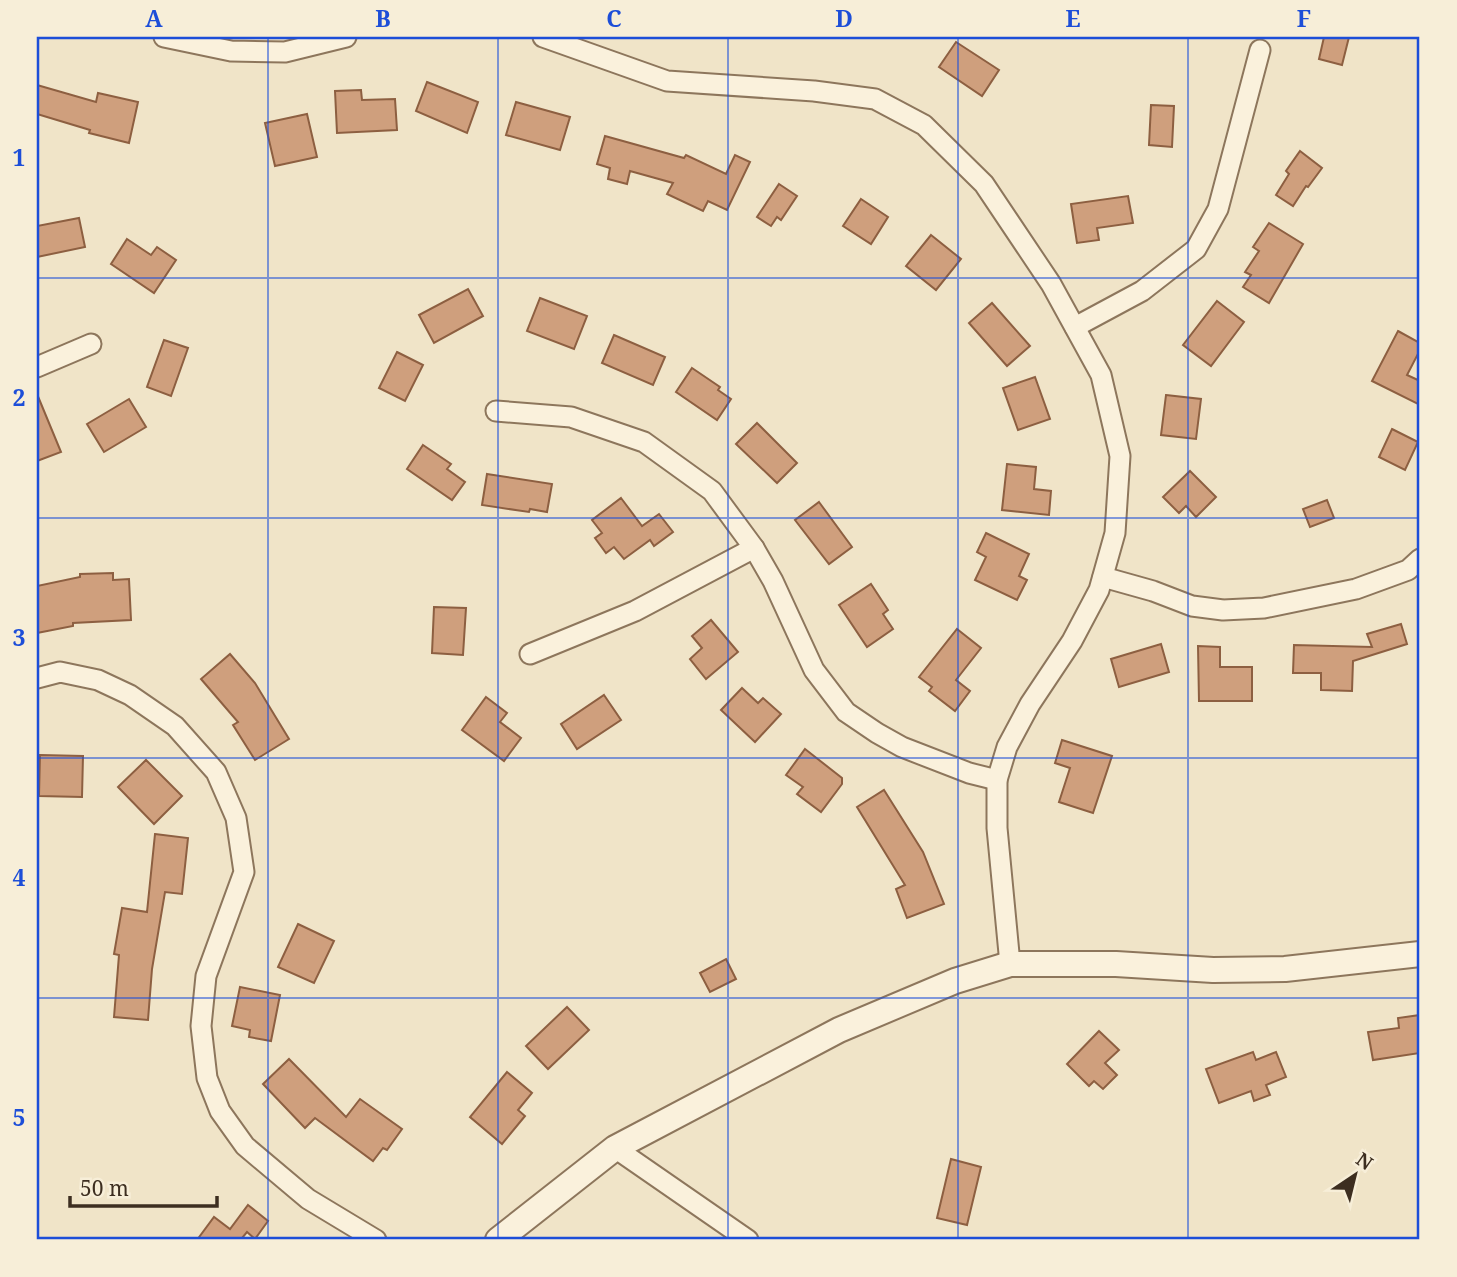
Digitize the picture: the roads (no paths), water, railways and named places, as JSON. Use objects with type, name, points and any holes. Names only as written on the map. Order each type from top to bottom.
[{"type":"street","points":[[164,37],[231,51],[285,52],[310,41],[346,37]]},
{"type":"street","points":[[543,37],[667,82],[814,91],[875,99],[924,125],[984,184],[1051,284],[1101,375],[1120,456],[1115,533],[1103,578],[1087,614],[1030,704],[1007,747],[997,780],[997,828],[1010,964]]},
{"type":"street","points":[[1075,327],[1142,291],[1196,250],[1218,209],[1261,50]]},
{"type":"street","points":[[37,367],[92,344]]},
{"type":"street","points":[[496,411],[572,417],[644,442],[712,491],[754,548],[773,581],[814,670],[846,712],[902,747],[969,773],[997,780]]},
{"type":"street","points":[[530,654],[635,611],[754,548]]},
{"type":"street","points":[[1103,578],[1153,591],[1192,606],[1223,610],[1264,608],[1367,586],[1408,570],[1420,559]]},
{"type":"street","points":[[37,678],[60,672],[98,680],[130,695],[174,726],[216,772],[236,818],[244,872],[206,976],[201,1026],[207,1078],[220,1111],[244,1146],[308,1199],[376,1240]]},
{"type":"street","points":[[498,1240],[615,1148],[839,1030],[955,981],[1010,964],[1116,964],[1213,970],[1285,970],[1420,954]]},
{"type":"street","points":[[615,1148],[748,1240]]}]
